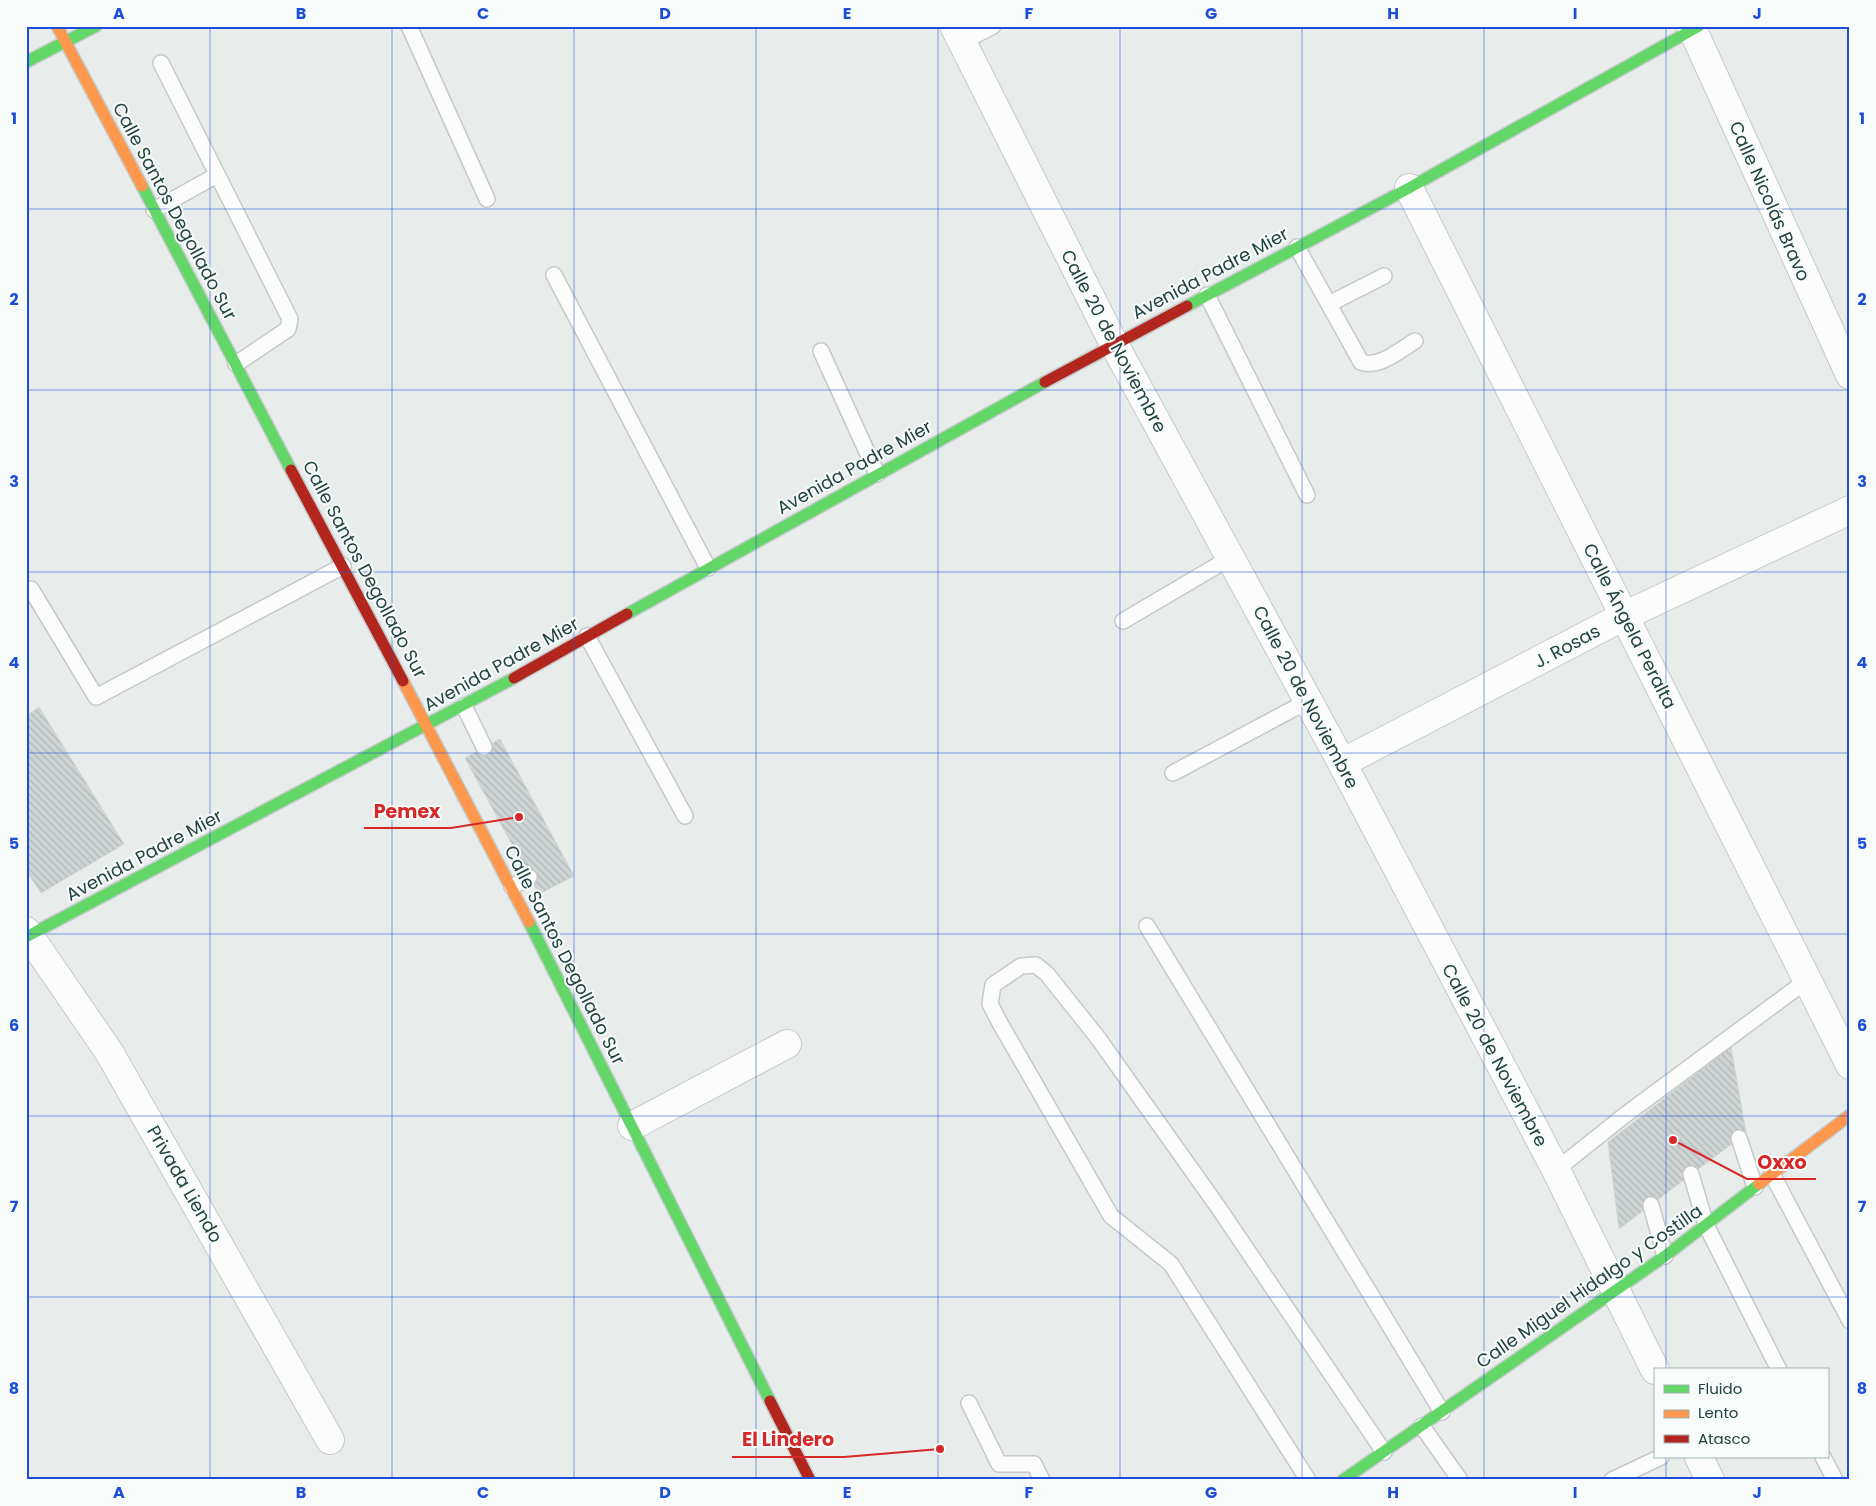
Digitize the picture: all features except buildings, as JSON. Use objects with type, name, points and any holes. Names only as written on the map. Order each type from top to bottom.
[{"type":"street","name":"Calle Santos Degollado Sur","points":[[57,26],[512,887],[810,1480]]},
{"type":"street","points":[[26,62],[96,26]]},
{"type":"street","name":"Avenida Padre Mier","points":[[27,934],[464,706],[877,474],[1114,344],[1409,188],[1694,27]]},
{"type":"street","name":"Calle Nicolás Bravo","points":[[1694,27],[1850,375]]},
{"type":"street","name":"Calle 20 de Noviembre","points":[[958,34],[1114,344],[1342,763],[1556,1170],[1654,1368]]},
{"type":"street","name":"Calle Ángela Peralta","points":[[1409,188],[1626,615],[1806,981],[1850,1065]]},
{"type":"street","name":"J. Rosas","points":[[1342,763],[1626,615],[1850,510]]},
{"type":"street","name":"Privada Liendo","points":[[27,934],[109,1052],[330,1440]]},
{"type":"street","points":[[632,1126],[787,1044]]},
{"type":"street","name":"Calle Miguel Hidalgo y Costilla","points":[[1343,1480],[1665,1256],[1850,1115]]},
{"type":"street","points":[[1699,1458],[1710,1480]]},
{"type":"lane","points":[[409,26],[487,199]]},
{"type":"lane","points":[[958,34],[993,26]]},
{"type":"lane","points":[[161,63],[290,319],[288,329],[236,364]]},
{"type":"lane","points":[[154,210],[217,175]]},
{"type":"lane","points":[[1297,247],[1361,362],[1369,365],[1376,363],[1415,341]]},
{"type":"lane","points":[[554,275],[708,568]]},
{"type":"lane","points":[[1329,304],[1384,276]]},
{"type":"lane","points":[[1207,295],[1307,495]]},
{"type":"lane","points":[[822,351],[877,474]]},
{"type":"lane","points":[[1123,621],[1230,558]]},
{"type":"lane","points":[[31,589],[96,697],[343,566]]},
{"type":"lane","points":[[587,636],[686,816]]},
{"type":"lane","points":[[1172,772],[1308,701]]},
{"type":"lane","points":[[464,706],[484,747]]},
{"type":"lane","points":[[512,887],[529,877]]},
{"type":"lane","points":[[1147,926],[1442,1412]]},
{"type":"lane","points":[[1308,1480],[1172,1264],[1111,1216],[1001,1025],[990,1004],[993,985],[1021,966],[1036,965],[1047,974],[1098,1038],[1218,1207],[1384,1452]]},
{"type":"lane","points":[[1556,1170],[1627,1121],[1806,981]]},
{"type":"lane","points":[[1739,1138],[1755,1187]]},
{"type":"lane","points":[[1691,1174],[1706,1225],[1778,1368]]},
{"type":"lane","points":[[1772,1174],[1850,1321]]},
{"type":"lane","points":[[1651,1205],[1665,1256]]},
{"type":"lane","points":[[969,1403],[1000,1464],[1034,1464],[1042,1480]]},
{"type":"lane","points":[[1422,1426],[1460,1480]]},
{"type":"lane","points":[[1612,1480],[1659,1458]]},
{"type":"lane","points":[[1824,1458],[1835,1480]]},
{"type":"traffic: fast","points":[[26,62],[96,26]]},
{"type":"traffic: fast","points":[[1187,306],[1409,188],[1699,26]]},
{"type":"traffic: fast","points":[[142,186],[291,470]]},
{"type":"traffic: fast","points":[[627,614],[1045,382]]},
{"type":"traffic: fast","points":[[26,937],[514,678]]},
{"type":"traffic: fast","points":[[529,922],[770,1401]]},
{"type":"traffic: fast","points":[[1343,1480],[1665,1256],[1759,1184]]},
{"type":"traffic: slow","points":[[57,26],[142,186]]},
{"type":"traffic: slow","points":[[403,681],[529,922]]},
{"type":"traffic: slow","points":[[1759,1184],[1850,1115]]},
{"type":"traffic: jam","points":[[1045,382],[1187,306]]},
{"type":"traffic: jam","points":[[291,470],[403,681]]},
{"type":"traffic: jam","points":[[514,678],[627,614]]},
{"type":"traffic: jam","points":[[770,1401],[810,1480]]},
{"type":"place","name":"Pemex","points":[[519,817]]},
{"type":"place","name":"Oxxo","points":[[1673,1140]]},
{"type":"place","name":"El Lindero","points":[[940,1449]]}]
